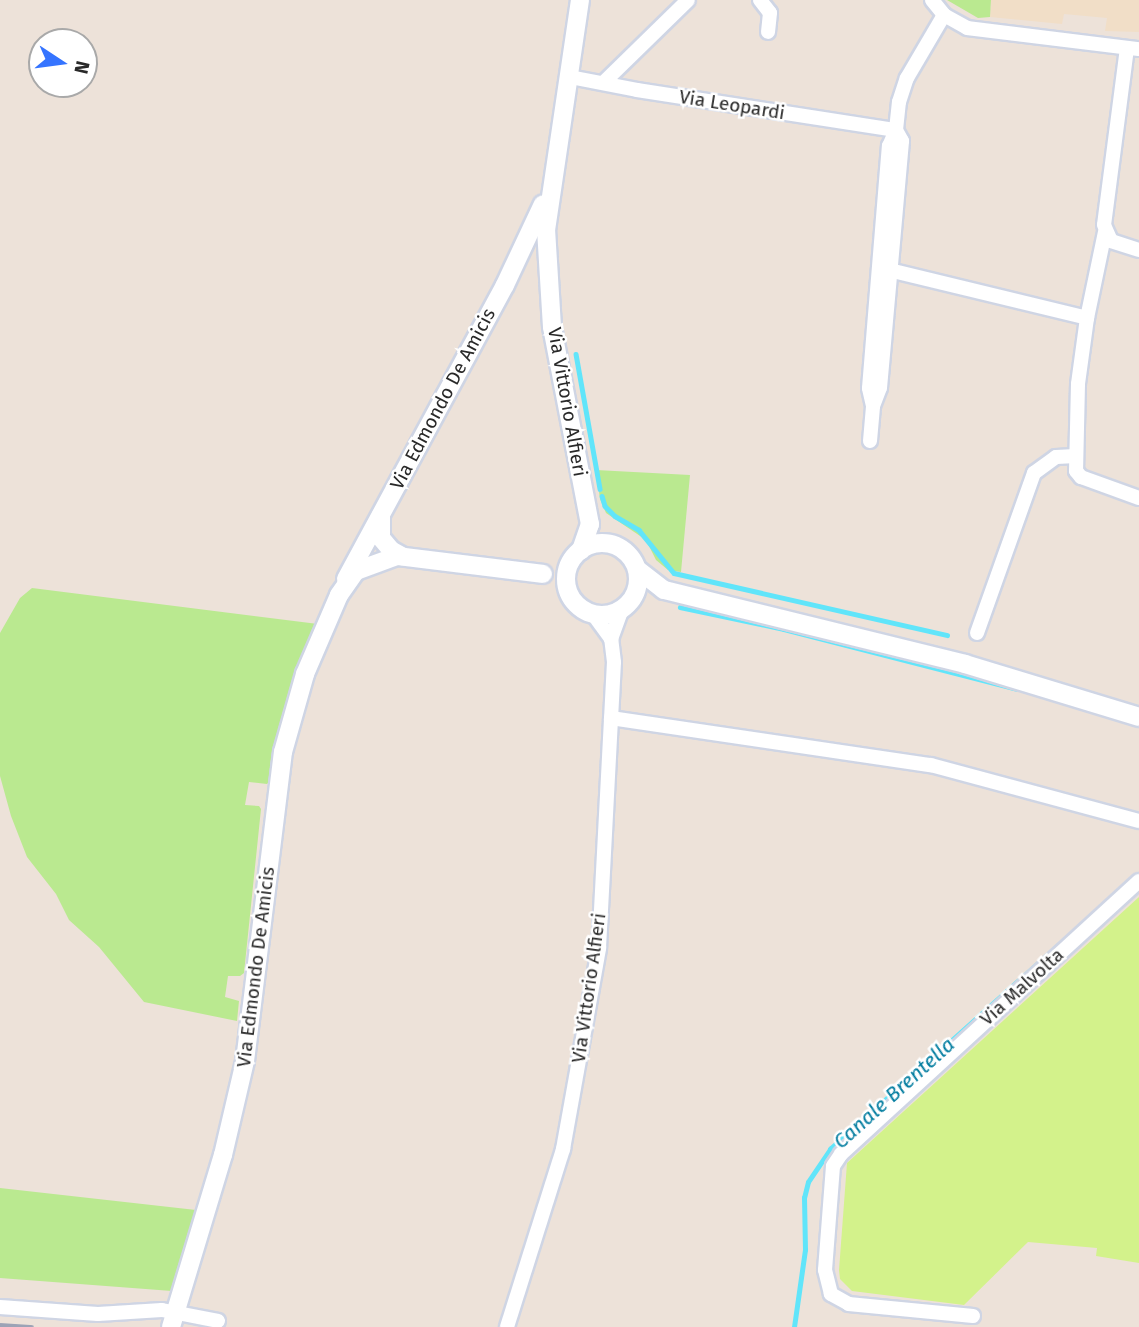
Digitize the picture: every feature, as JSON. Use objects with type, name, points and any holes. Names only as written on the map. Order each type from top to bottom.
[{"type":"street","name":"Via Edmondo De Amicis","points":[[548,279],[547,219],[580,0]]},
{"type":"street","points":[[604,82],[688,0]]},
{"type":"street","points":[[760,0],[770,13],[768,32]]},
{"type":"street","points":[[932,0],[944,15],[967,28],[1133,48],[1106,199],[1105,232],[1087,318],[1079,384],[1076,471],[1081,477],[1139,498]]},
{"type":"street","points":[[870,440],[873,406],[869,388],[885,269],[889,146],[896,130],[899,102],[906,78],[944,15]]},
{"type":"street","name":"Via Leopardi","points":[[570,77],[896,130]]},
{"type":"street","name":"Via Edmondo De Amicis","points":[[174,1320],[223,1154],[247,1051],[285,745],[302,682],[350,569],[505,285],[552,181]]},
{"type":"street","points":[[1105,232],[1111,241],[1139,250]]},
{"type":"street","name":"Via Edmondo De Amicis","points":[[505,285],[518,269],[527,265],[539,268],[548,279]]},
{"type":"street","points":[[885,269],[1087,318]]},
{"type":"street","name":"Via Vittorio Alfieri","points":[[548,279],[552,327],[590,524]]},
{"type":"street","points":[[977,633],[1034,473],[1056,457],[1076,456]]},
{"type":"street","points":[[381,514],[379,527],[383,542],[402,556]]},
{"type":"street","points":[[611,639],[593,614],[574,601],[568,591],[566,580],[590,524],[632,559],[637,569],[639,581],[625,607]]},
{"type":"street","points":[[543,574],[592,544],[616,545]]},
{"type":"street","points":[[337,601],[356,571],[385,559],[402,556],[543,574],[568,591]]},
{"type":"street","points":[[337,601],[350,585],[384,568],[408,564],[456,564]]},
{"type":"street","points":[[637,569],[664,590],[965,664],[1139,717]]},
{"type":"street","points":[[593,614],[608,615],[664,590]]},
{"type":"street","name":"Via Vittorio Alfieri","points":[[507,1327],[563,1149],[599,948],[614,662],[611,639],[625,607]]},
{"type":"street","points":[[611,718],[931,765],[1139,821]]},
{"type":"street","name":"Via Malvolta","points":[[973,1317],[849,1304],[831,1294],[825,1270],[833,1166],[841,1154],[1139,881]]},
{"type":"street","points":[[0,1307],[98,1314],[162,1310],[174,1320],[218,1321]]},
{"type":"shaded area","points":[[991,0],[1139,0],[1139,32],[1105,31],[1107,18],[1064,14],[1062,24],[990,17]]},
{"type":"green space","points":[[947,0],[991,0],[990,17],[978,18]]},
{"type":"green space","points":[[596,470],[690,475],[681,572],[668,570],[656,560],[646,540],[606,513],[600,499]]},
{"type":"green space","points":[[32,588],[318,624],[307,646],[287,711],[270,781],[267,784],[249,782],[245,805],[259,806],[261,809],[244,973],[240,976],[228,976],[225,997],[239,1001],[237,1021],[144,1002],[99,947],[69,920],[56,894],[27,857],[11,816],[0,776],[0,633],[20,598]]},
{"type":"green space","points":[[1139,897],[1139,1263],[1096,1256],[1097,1248],[1028,1242],[964,1305],[852,1291],[840,1279],[839,1270],[847,1163]]},
{"type":"green space","points":[[0,1188],[196,1210],[172,1291],[0,1278]]},
{"type":"waterway","points":[[576,354],[600,489]]},
{"type":"waterway","points":[[602,496],[605,506],[615,516],[639,530],[674,573],[947,635]]},
{"type":"waterway","points":[[680,607],[784,629],[1017,689]]},
{"type":"waterway","name":"Canale Brentella","points":[[794,1327],[805,1250],[804,1198],[808,1182],[830,1149],[1064,940]]},
{"type":"railway","points":[[0,1325],[31,1327]]}]
